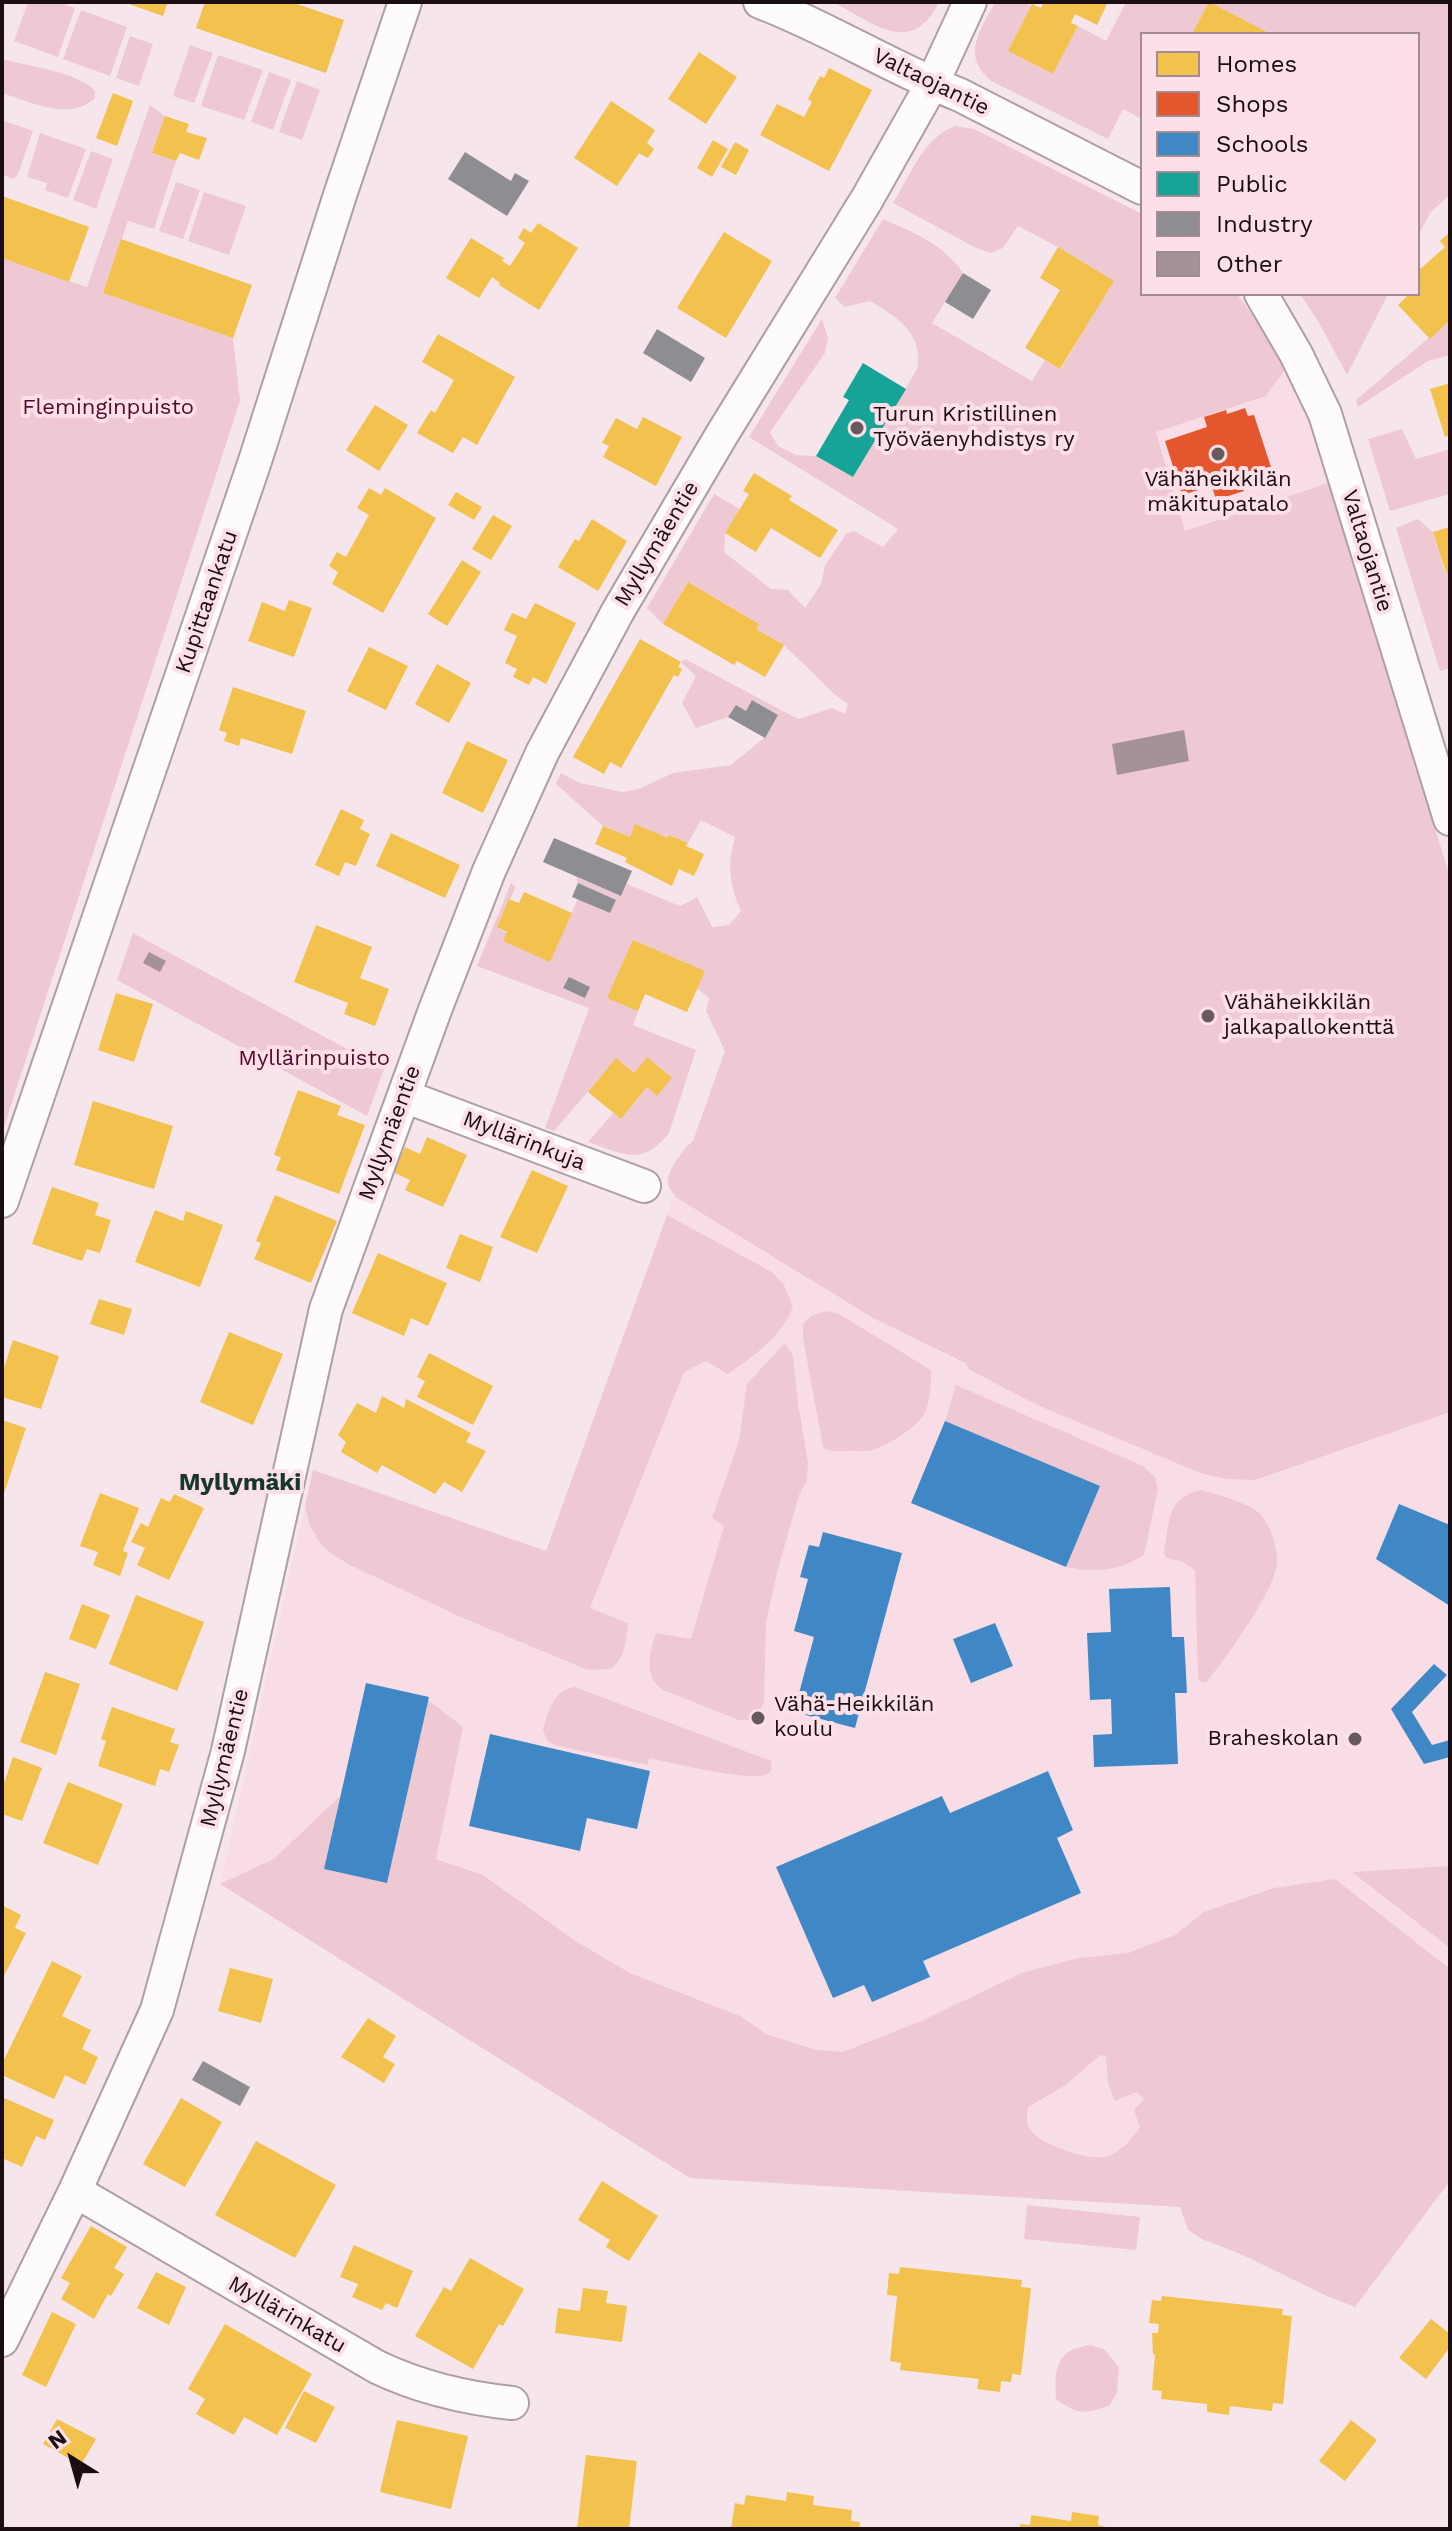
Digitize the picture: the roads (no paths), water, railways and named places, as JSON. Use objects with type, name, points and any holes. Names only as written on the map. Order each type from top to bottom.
[{"type":"street","name":"Kupittaankatu","points":[[2,1201],[250,474],[405,2]]},
{"type":"street","name":"Valtaojantie","points":[[760,2],[790,13],[960,95],[1140,187]]},
{"type":"street","name":"Myllymäentie","points":[[2,2340],[75,2191],[157,2010],[228,1751],[326,1309],[489,871],[557,725],[618,611],[867,199],[932,84],[970,2]]},
{"type":"street","name":"Valtaojantie","points":[[1262,296],[1296,354],[1325,414],[1450,819]]},
{"type":"street","name":"Myllärinkuja","points":[[404,1096],[644,1186]]},
{"type":"street","name":"Myllärinkatu","points":[[75,2191],[377,2367],[411,2383],[444,2393],[512,2403]]},
{"type":"place","name":"Turun Kristillinen Työväenyhdistys ry","points":[[857,428]]},
{"type":"place","name":"Vähäheikkilän mäkitupatalo","points":[[1218,454]]},
{"type":"place","name":"Vähäheikkilän jalkapallokenttä","points":[[1208,1016]]},
{"type":"place","name":"Vähä-Heikkilän koulu","points":[[758,1718]]},
{"type":"place","name":"Braheskolan","points":[[1355,1739]]},
{"type":"district","name":"Myllymäki","points":[[240,1483]]},
{"type":"park label","name":"Fleminginpuisto","points":[[108,408]]},
{"type":"park label","name":"Myllärinpuisto","points":[[314,1059]]}]
